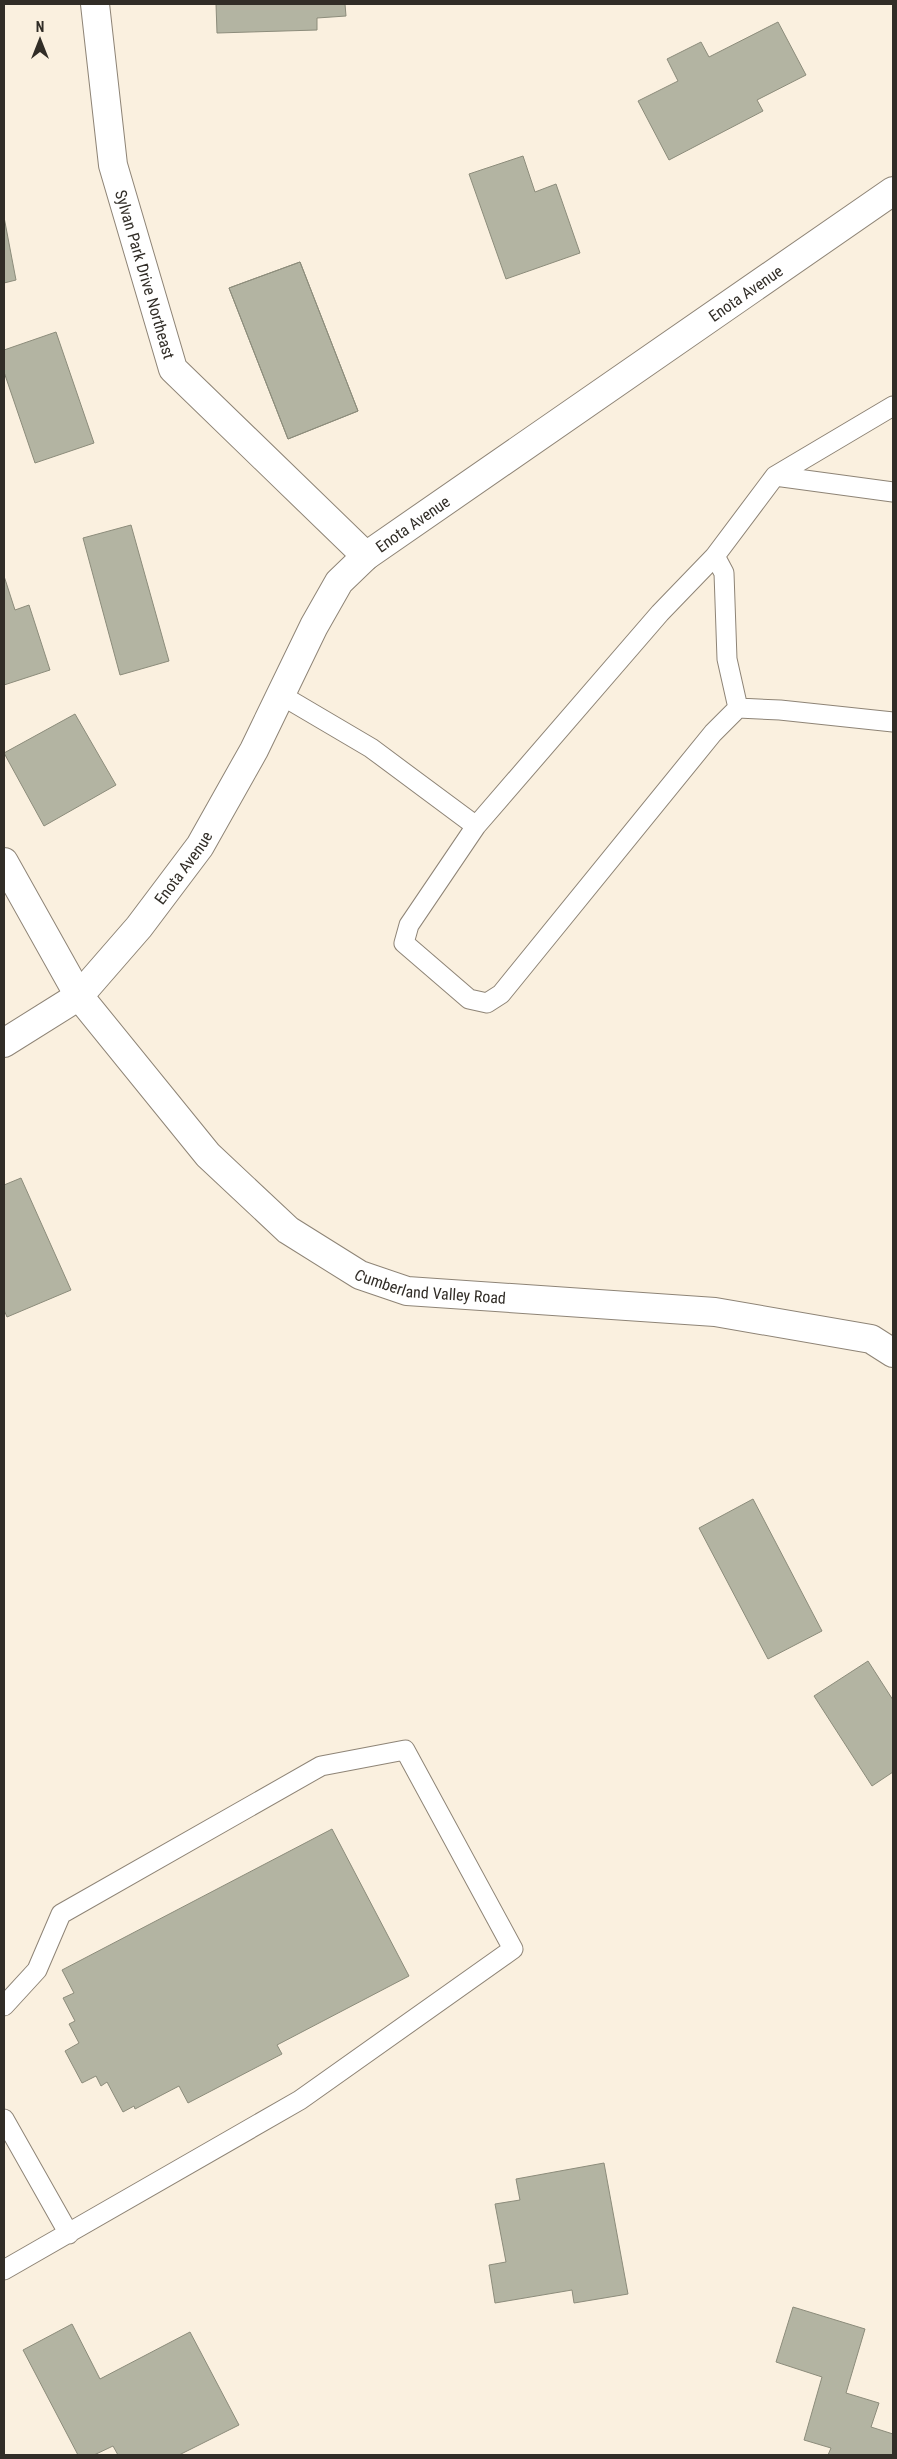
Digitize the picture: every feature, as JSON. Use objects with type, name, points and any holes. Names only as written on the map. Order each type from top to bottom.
[{"type":"street","name":"Sylvan Park Drive Northeast","points":[[95,4],[113,165],[173,369],[366,556]]},
{"type":"street","name":"Enota Avenue","points":[[4,1043],[79,996],[139,928],[200,846],[254,750],[339,582],[366,556],[893,190]]},
{"type":"street","name":"Cumberland Valley Road","points":[[4,862],[79,996],[208,1155],[288,1230],[360,1276],[407,1291],[715,1312],[871,1338],[893,1353]]},
{"type":"lane","points":[[738,708],[713,733],[501,994],[487,1003],[469,998],[404,943],[409,926],[476,826],[660,613],[715,556],[775,476],[893,406]]},
{"type":"lane","points":[[775,476],[893,492]]},
{"type":"lane","points":[[715,556],[724,573],[727,659],[738,708]]},
{"type":"lane","points":[[281,696],[371,748],[476,826]]},
{"type":"lane","points":[[738,708],[893,722]]},
{"type":"lane","points":[[4,2006],[37,1970],[61,1914],[321,1766],[405,1750],[513,1949],[300,2100],[4,2270]]},
{"type":"lane","points":[[4,2119],[69,2234]]},
{"type":"building","points":[[216,4],[345,4],[346,16],[317,18],[317,30],[217,33]]},
{"type":"building","points":[[778,22],[806,75],[757,100],[763,111],[669,160],[638,101],[678,81],[667,59],[701,42],[709,57]]},
{"type":"building","points":[[523,156],[535,192],[556,184],[580,253],[506,279],[469,174]]},
{"type":"building","points":[[4,217],[16,280],[4,283]]},
{"type":"building","points":[[300,262],[358,411],[288,439],[229,288]]},
{"type":"building","points":[[300,262],[358,411],[288,439],[229,288]]},
{"type":"building","points":[[56,332],[94,443],[35,463],[4,372],[4,350]]},
{"type":"building","points":[[131,525],[169,661],[120,675],[83,538]]},
{"type":"building","points":[[4,576],[15,610],[29,605],[50,670],[4,685]]},
{"type":"building","points":[[75,714],[116,785],[44,826],[4,753]]},
{"type":"building","points":[[21,1178],[71,1290],[7,1317],[4,1310],[4,1185]]},
{"type":"building","points":[[753,1499],[822,1631],[768,1659],[699,1528]]},
{"type":"building","points":[[868,1661],[893,1700],[893,1772],[872,1786],[814,1696]]},
{"type":"building","points":[[332,1829],[409,1976],[277,2045],[282,2054],[188,2103],[179,2086],[135,2109],[134,2106],[123,2112],[107,2082],[101,2086],[96,2076],[82,2083],[65,2051],[79,2043],[69,2024],[75,2021],[63,1998],[74,1993],[62,1970]]},
{"type":"building","points":[[604,2163],[628,2294],[574,2303],[572,2290],[495,2303],[489,2265],[506,2262],[495,2204],[520,2200],[516,2179]]},
{"type":"building","points":[[793,2307],[865,2329],[846,2393],[879,2403],[871,2427],[893,2434],[893,2455],[828,2455],[831,2448],[804,2440],[822,2377],[776,2362]]},
{"type":"building","points":[[72,2324],[100,2379],[190,2332],[239,2425],[179,2455],[118,2455],[113,2446],[94,2455],[78,2455],[23,2350]]}]
